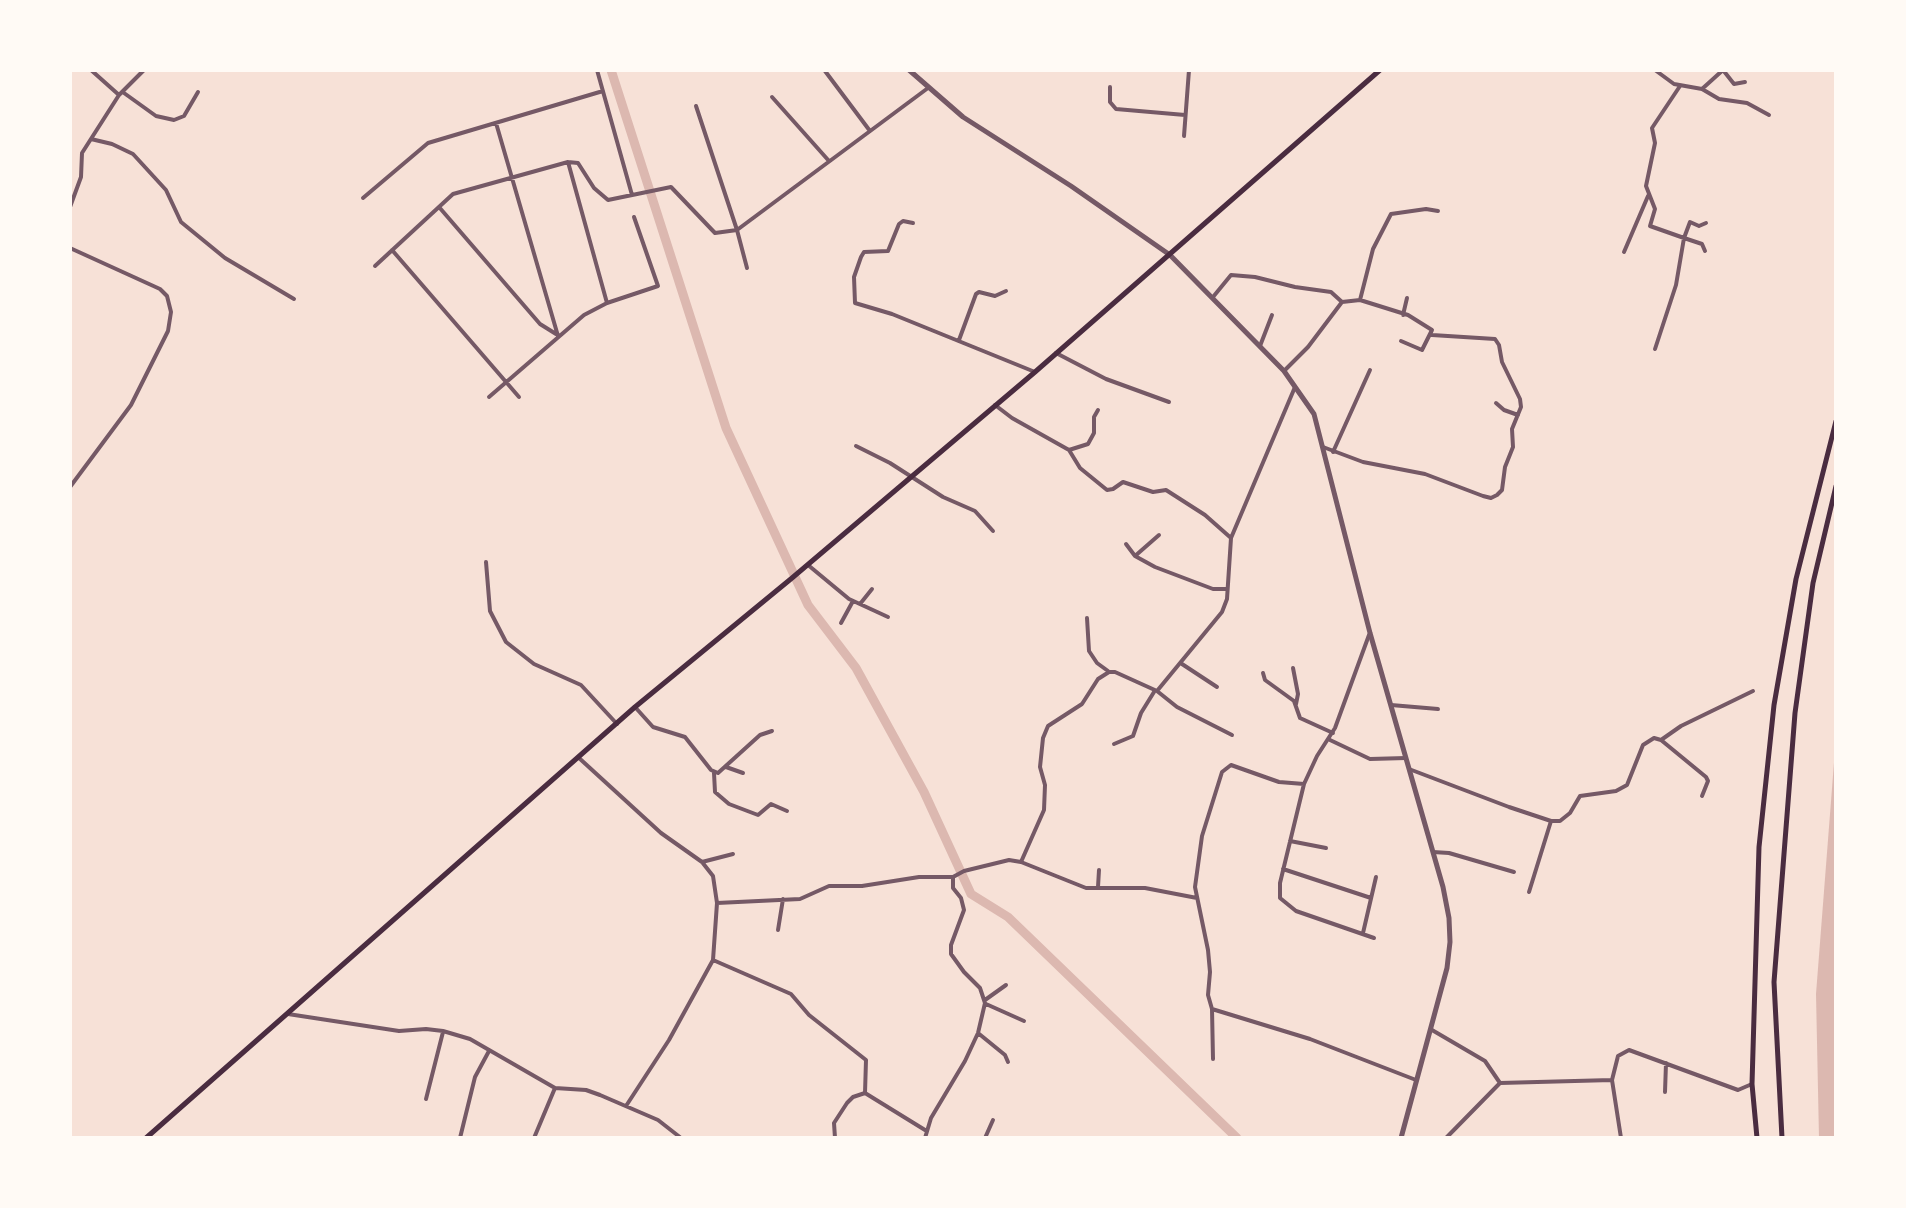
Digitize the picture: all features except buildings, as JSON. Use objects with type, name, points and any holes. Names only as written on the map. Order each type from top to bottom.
[{"type":"main road","points":[[146,1138],[635,707],[1035,372],[1380,70]]},
{"type":"main road","points":[[1757,1138],[1752,1084],[1759,847],[1774,705],[1796,579],[1836,421]]},
{"type":"main road","points":[[1782,1138],[1774,982],[1795,713],[1813,583],[1836,486]]},
{"type":"street","points":[[91,70],[156,116],[174,120],[184,116],[198,92]]},
{"type":"street","points":[[70,207],[81,177],[82,153],[122,94],[144,70]]},
{"type":"street","points":[[597,70],[632,195]]},
{"type":"street","points":[[909,70],[963,117],[1071,186],[1170,255],[1284,371],[1314,414],[1370,633],[1443,887],[1450,942],[1432,1030],[1401,1138]]},
{"type":"street","points":[[1184,136],[1189,70]]},
{"type":"street","points":[[1655,70],[1680,86],[1702,89],[1719,99],[1747,103],[1769,115]]},
{"type":"street","points":[[1702,89],[1723,70],[1734,84],[1745,82]]},
{"type":"street","points":[[825,71],[870,131]]},
{"type":"street","points":[[1680,86],[1652,128],[1655,143],[1646,186],[1655,209],[1650,226],[1702,244],[1705,251]]},
{"type":"street","points":[[1110,87],[1110,102],[1116,109],[1185,115]]},
{"type":"street","points":[[375,266],[453,194],[568,162],[578,163],[594,188],[608,200],[671,187],[715,233],[737,230],[928,88]]},
{"type":"street","points":[[363,198],[428,143],[603,91]]},
{"type":"street","points":[[772,97],[829,161]]},
{"type":"street","points":[[696,106],[747,268]]},
{"type":"street","points":[[496,123],[558,336]]},
{"type":"street","points":[[91,139],[133,154],[166,190],[181,222],[225,258],[294,299]]},
{"type":"street","points":[[568,162],[607,303]]},
{"type":"street","points":[[1624,252],[1648,195]]},
{"type":"street","points":[[439,207],[540,324],[558,336]]},
{"type":"street","points":[[1360,300],[1373,249],[1391,214],[1426,209],[1438,211]]},
{"type":"street","points":[[489,397],[584,315],[607,303],[658,286],[634,217]]},
{"type":"street","points":[[913,223],[903,221],[899,224],[888,251],[864,252],[854,277],[854,300],[859,305],[892,314],[1035,372]]},
{"type":"street","points":[[1655,349],[1676,285],[1690,222],[1699,226],[1706,223]]},
{"type":"street","points":[[70,248],[160,289],[167,296],[171,312],[168,331],[131,405],[70,487]]},
{"type":"street","points":[[392,250],[519,397]]},
{"type":"street","points":[[1213,297],[1231,275],[1331,292],[1342,302]]},
{"type":"street","points":[[959,340],[976,294],[995,296],[1006,291]]},
{"type":"street","points":[[1403,315],[1407,298]]},
{"type":"street","points":[[1284,371],[1308,347],[1342,302],[1360,300],[1408,315],[1432,330],[1422,350],[1401,341]]},
{"type":"street","points":[[1260,346],[1272,315]]},
{"type":"street","points":[[1323,447],[1363,462],[1425,474],[1491,498],[1502,490],[1505,467],[1513,447],[1512,429],[1519,415],[1520,399],[1502,362],[1499,345],[1495,339],[1432,335]]},
{"type":"street","points":[[1056,353],[1106,379],[1169,402]]},
{"type":"street","points":[[1333,452],[1370,370]]},
{"type":"street","points":[[1114,744],[1133,736],[1141,713],[1155,691],[1222,612],[1231,538],[1295,387]]},
{"type":"street","points":[[1496,403],[1504,410],[1519,415]]},
{"type":"street","points":[[995,405],[1069,450],[1080,468],[1107,490],[1123,482],[1153,492],[1166,490],[1205,515],[1231,538]]},
{"type":"street","points":[[1069,450],[1088,444],[1094,433],[1094,417],[1098,410]]},
{"type":"street","points":[[856,446],[943,497],[975,511],[993,531]]},
{"type":"street","points":[[1135,556],[1159,535]]},
{"type":"street","points":[[1126,544],[1135,556],[1175,576],[1213,589],[1227,589]]},
{"type":"street","points":[[486,562],[490,611],[506,642],[534,664],[581,685],[617,724]]},
{"type":"street","points":[[808,565],[853,601],[888,617]]},
{"type":"street","points":[[860,604],[872,589]]},
{"type":"street","points":[[841,623],[853,601]]},
{"type":"street","points":[[1087,618],[1089,651],[1097,663],[1109,672]]},
{"type":"street","points":[[1370,633],[1330,740],[1317,756],[1304,784],[1278,892],[1283,902],[1296,911],[1374,938]]},
{"type":"street","points":[[1181,664],[1217,687]]},
{"type":"street","points":[[1293,668],[1298,689],[1296,704]]},
{"type":"street","points":[[1021,862],[1044,810],[1045,785],[1040,767],[1045,731],[1082,704],[1098,679],[1109,672],[1155,691],[1177,707],[1232,735]]},
{"type":"street","points":[[1263,673],[1265,680],[1291,697],[1300,718],[1333,733]]},
{"type":"street","points":[[1661,740],[1681,726],[1753,691]]},
{"type":"street","points":[[1391,705],[1438,709]]},
{"type":"street","points":[[635,707],[653,727],[678,733],[690,741],[714,773],[715,792],[723,801],[758,815],[771,804],[787,811]]},
{"type":"street","points":[[714,773],[718,773],[760,735],[772,731]]},
{"type":"street","points":[[1409,769],[1551,821],[1560,821],[1580,796],[1621,789],[1630,781],[1643,745],[1654,738],[1661,740],[1706,777],[1708,781],[1702,796]]},
{"type":"street","points":[[1330,740],[1370,759],[1406,758]]},
{"type":"street","points":[[579,758],[661,833],[702,862],[713,876],[717,903],[713,960],[669,1040],[626,1106]]},
{"type":"street","points":[[1213,1059],[1208,950],[1197,898],[1196,873],[1202,836],[1217,784],[1225,768],[1231,765],[1279,782],[1304,784]]},
{"type":"street","points":[[725,766],[743,773]]},
{"type":"street","points":[[1529,892],[1551,821]]},
{"type":"street","points":[[1290,841],[1326,848]]},
{"type":"street","points":[[1433,852],[1449,853],[1514,872]]},
{"type":"street","points":[[702,862],[733,854]]},
{"type":"street","points":[[717,903],[800,899],[829,886],[862,886],[919,877],[955,876],[1009,860],[1079,886],[1145,888],[1197,898]]},
{"type":"street","points":[[1283,869],[1371,898]]},
{"type":"street","points":[[1098,888],[1099,870]]},
{"type":"street","points":[[925,1138],[926,1130],[978,1033],[985,1002],[980,988],[951,954],[951,945],[964,910],[961,898],[953,888],[955,876]]},
{"type":"street","points":[[1363,933],[1376,877]]},
{"type":"street","points":[[778,930],[783,899]]},
{"type":"street","points":[[713,960],[791,994],[809,1015],[866,1060],[865,1093]]},
{"type":"street","points":[[985,1002],[1006,985]]},
{"type":"street","points":[[985,1002],[1024,1021]]},
{"type":"street","points":[[1212,1009],[1310,1039],[1417,1081]]},
{"type":"street","points":[[288,1014],[399,1031],[443,1031],[470,1039],[555,1088],[586,1090],[658,1120],[681,1138]]},
{"type":"street","points":[[1432,1030],[1485,1061],[1500,1083]]},
{"type":"street","points":[[426,1099],[443,1031]]},
{"type":"street","points":[[978,1033],[1005,1055],[1008,1062]]},
{"type":"street","points":[[460,1138],[475,1077],[489,1051]]},
{"type":"street","points":[[1621,1138],[1612,1080],[1618,1056],[1625,1051],[1635,1051],[1738,1090],[1752,1084]]},
{"type":"street","points":[[1665,1092],[1666,1062]]},
{"type":"street","points":[[1446,1138],[1500,1083],[1612,1080]]},
{"type":"street","points":[[534,1138],[555,1088]]},
{"type":"street","points":[[835,1138],[834,1123],[847,1103],[865,1093],[926,1130]]},
{"type":"street","points":[[985,1138],[993,1120]]},
{"type":"shaded area","points":[[1836,737],[1836,1138],[1819,1138],[1816,994]]},
{"type":"waterway","points":[[611,70],[726,428],[808,605],[856,668],[924,792],[971,894],[1008,917],[1237,1138]]}]
